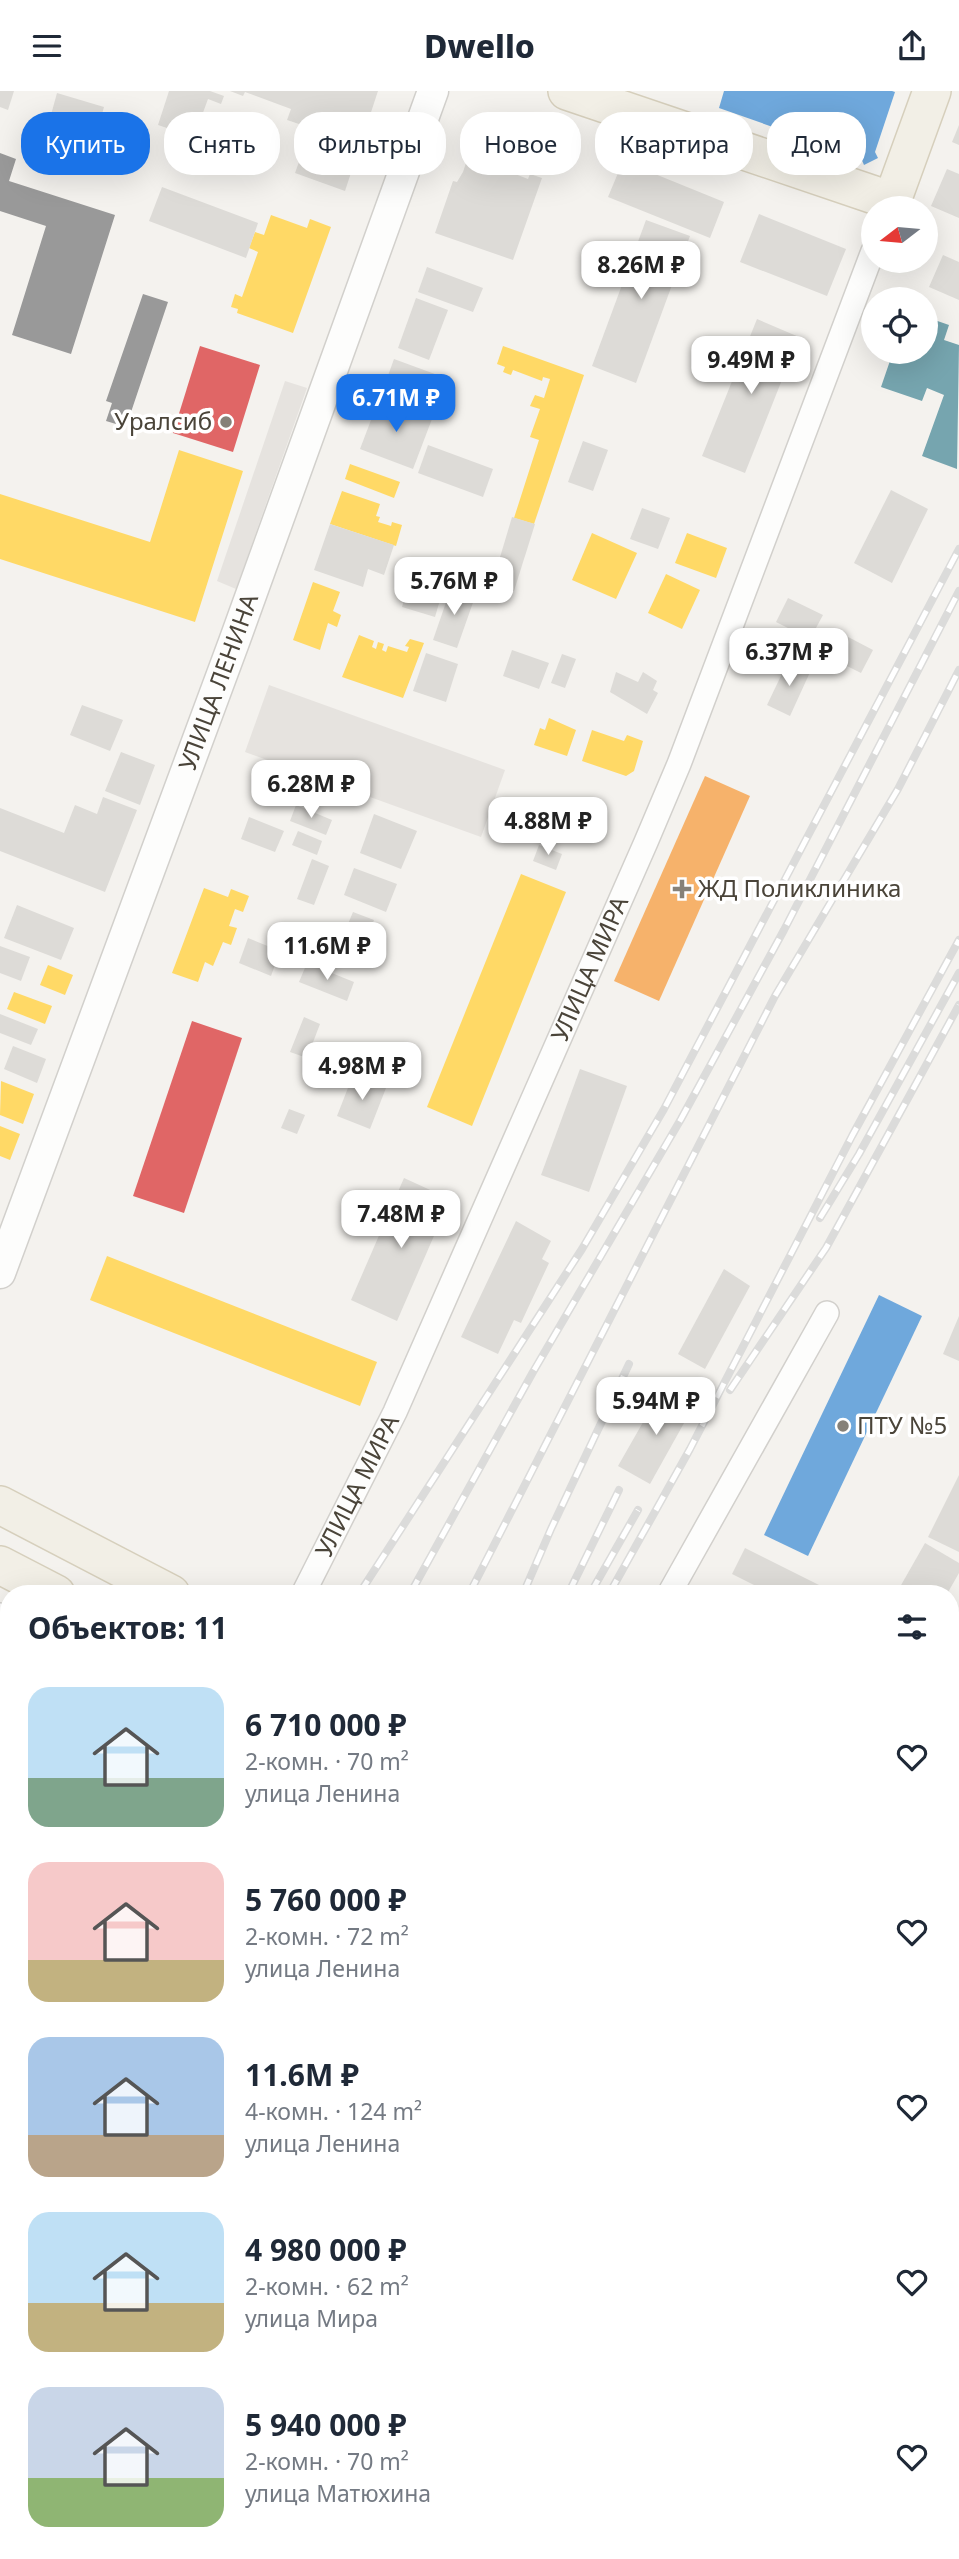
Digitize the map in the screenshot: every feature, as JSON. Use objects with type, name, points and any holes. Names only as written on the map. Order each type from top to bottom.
[{"type":"main road","points":[[567,91],[865,196]]},
{"type":"main road","points":[[894,196],[932,91]]},
{"type":"main road","points":[[0,1505],[155,1585]]},
{"type":"main road","points":[[0,1565],[39,1585]]},
{"type":"street","name":"УЛИЦА ЛЕНИНА","points":[[0,1273],[222,675],[433,91]]},
{"type":"street","name":"УЛИЦА МИРА","points":[[308,1585],[395,1412],[646,842],[679,764],[865,273]]},
{"type":"street","points":[[674,1585],[827,1313]]},
{"type":"shaded area","points":[[285,381],[307,388],[236,589],[217,581]]},
{"type":"shaded area","points":[[269,685],[505,770],[481,837],[245,752]]},
{"type":"building: Жильё","points":[[271,215],[307,228],[310,219],[331,227],[293,333],[237,313],[238,309],[231,307],[235,294],[242,297],[258,252],[249,248],[255,232],[264,235]]},
{"type":"building: Жильё","points":[[503,346],[584,375],[534,524],[514,518],[539,440],[530,437],[540,409],[530,406],[535,395],[544,398],[550,379],[543,377],[542,381],[513,370],[511,375],[503,372],[505,367],[497,364]]},
{"type":"building: Жильё","points":[[179,450],[243,471],[195,622],[0,559],[0,494],[150,542]]},
{"type":"building: Жильё","points":[[350,464],[400,482],[394,498],[345,479]]},
{"type":"building: Жильё","points":[[342,491],[380,504],[376,516],[380,517],[378,522],[391,526],[392,522],[402,525],[396,546],[330,524]]},
{"type":"building: Жильё","points":[[592,533],[637,553],[616,599],[572,580]]},
{"type":"building: Жильё","points":[[687,533],[727,548],[716,578],[675,563]]},
{"type":"building: Жильё","points":[[666,574],[700,590],[682,629],[648,613]]},
{"type":"building: Жильё","points":[[313,582],[340,592],[333,611],[341,615],[337,627],[328,623],[320,650],[293,640]]},
{"type":"building: Жильё","points":[[359,635],[374,641],[372,647],[376,649],[378,642],[384,644],[382,650],[386,652],[388,646],[407,652],[409,647],[405,646],[410,639],[424,643],[403,698],[342,677]]},
{"type":"building: Жильё","points":[[549,718],[576,730],[567,756],[534,745],[540,728],[545,730]]},
{"type":"building: Жильё","points":[[592,730],[624,741],[627,735],[643,741],[634,771],[626,776],[582,761]]},
{"type":"building: Жильё","points":[[521,874],[566,892],[472,1126],[427,1107]]},
{"type":"building: Жильё","points":[[204,888],[228,897],[231,889],[249,896],[243,912],[235,909],[229,926],[237,928],[231,945],[223,942],[213,966],[205,962],[198,982],[172,973]]},
{"type":"building: Жильё","points":[[48,965],[73,975],[65,995],[40,985]]},
{"type":"building: Жильё","points":[[14,992],[52,1006],[45,1024],[7,1009]]},
{"type":"building: Жильё","points":[[1,1081],[34,1094],[23,1124],[0,1115]]},
{"type":"building: Жильё","points":[[0,1126],[20,1134],[10,1160],[0,1156]]},
{"type":"building: Жильё","points":[[107,1256],[377,1362],[360,1406],[90,1300]]},
{"type":"building: Торговля","points":[[200,346],[260,365],[233,452],[173,433]]},
{"type":"building: Торговля","points":[[192,1021],[242,1038],[184,1213],[133,1196]]},
{"type":"building: Школы","points":[[724,91],[895,92],[875,152],[878,158],[866,164],[866,112],[767,112],[767,125],[753,120],[753,112],[730,112],[719,108]]},
{"type":"building: Школы","points":[[879,1295],[922,1316],[808,1556],[764,1535]]},
{"type":"building: Медицина","name":"ЖД Поликлиника","points":[[705,776],[750,796],[659,1001],[614,981]]},
{"type":"building: Учреждения","points":[[938,321],[949,325],[944,340],[959,345],[957,469],[922,456],[944,395],[927,388],[922,401],[881,387],[889,364],[938,364]]},
{"type":"building: Промзона","points":[[0,153],[16,159],[9,181],[115,215],[71,354],[12,335],[46,226],[0,211]]},
{"type":"building: Промзона","points":[[143,294],[168,302],[126,427],[106,421],[112,403],[106,401]]},
{"type":"building: Прочее","points":[[0,91],[14,91],[8,110],[0,107]]},
{"type":"building: Прочее","points":[[169,91],[210,91],[224,96],[221,104],[208,99],[203,112],[164,112],[164,127],[158,125]]},
{"type":"building: Прочее","points":[[230,91],[378,91],[371,112],[294,112],[294,122],[287,120],[291,109],[245,92],[243,96]]},
{"type":"building: Прочее","points":[[57,93],[104,107],[103,112],[52,112]]},
{"type":"building: Прочее","points":[[959,125],[959,145],[952,142]]},
{"type":"building: Прочее","points":[[947,169],[959,174],[959,218],[938,209],[938,196],[935,196]]},
{"type":"building: Прочее","points":[[301,175],[350,175],[345,191]]},
{"type":"building: Прочее","points":[[461,175],[518,175],[528,179],[530,175],[533,175],[542,178],[513,260],[435,233],[453,181],[457,182]]},
{"type":"building: Прочее","points":[[617,175],[657,175],[724,202],[710,238],[608,197]]},
{"type":"building: Прочее","points":[[162,187],[258,223],[246,258],[149,221]]},
{"type":"building: Прочее","points":[[759,214],[846,249],[827,296],[740,262]]},
{"type":"building: Прочее","points":[[646,220],[690,236],[636,383],[592,366]]},
{"type":"building: Прочее","points":[[943,255],[959,262],[959,300],[938,291],[938,287],[929,287],[935,273],[938,273]]},
{"type":"building: Прочее","points":[[427,267],[483,288],[473,312],[418,292]]},
{"type":"building: Прочее","points":[[416,298],[448,310],[429,360],[398,348]]},
{"type":"building: Прочее","points":[[757,319],[799,337],[745,473],[702,456]]},
{"type":"building: Прочее","points":[[394,359],[443,377],[434,402],[385,384]]},
{"type":"building: Прочее","points":[[379,399],[432,419],[413,469],[360,449]]},
{"type":"building: Прочее","points":[[583,441],[608,450],[593,491],[568,482]]},
{"type":"building: Прочее","points":[[428,445],[493,469],[483,497],[418,473]]},
{"type":"building: Прочее","points":[[891,490],[928,509],[892,583],[854,563]]},
{"type":"building: Прочее","points":[[642,508],[670,518],[658,549],[630,539]]},
{"type":"building: Прочее","points":[[512,517],[535,524],[514,591],[492,584]]},
{"type":"building: Прочее","points":[[330,524],[394,545],[384,575],[368,569],[363,587],[314,570]]},
{"type":"building: Прочее","points":[[409,583],[442,593],[435,617],[402,607]]},
{"type":"building: Прочее","points":[[452,585],[476,594],[457,648],[433,640]]},
{"type":"building: Прочее","points":[[788,598],[823,615],[810,639],[776,622]]},
{"type":"building: Прочее","points":[[831,628],[873,650],[861,673],[819,652]]},
{"type":"building: Прочее","points":[[512,650],[549,663],[539,689],[503,676]]},
{"type":"building: Прочее","points":[[426,653],[458,664],[446,702],[413,691]]},
{"type":"building: Прочее","points":[[562,654],[576,659],[565,688],[551,683]]},
{"type":"building: Прочее","points":[[789,659],[811,670],[790,716],[767,705]]},
{"type":"building: Прочее","points":[[616,672],[638,682],[643,672],[657,681],[653,690],[658,693],[647,714],[610,692]]},
{"type":"building: Прочее","points":[[82,705],[123,720],[110,751],[70,735]]},
{"type":"building: Прочее","points":[[121,752],[155,765],[140,805],[105,791]]},
{"type":"building: Прочее","points":[[103,797],[137,810],[105,892],[0,851],[0,808],[64,833],[75,805],[97,814]]},
{"type":"building: Прочее","points":[[296,805],[332,820],[326,835],[290,821]]},
{"type":"building: Прочее","points":[[374,814],[417,831],[401,869],[360,853]]},
{"type":"building: Прочее","points":[[249,817],[284,831],[275,852],[241,839]]},
{"type":"building: Прочее","points":[[298,831],[322,841],[317,855],[292,845]]},
{"type":"building: Прочее","points":[[539,845],[562,854],[556,870],[533,861]]},
{"type":"building: Прочее","points":[[312,859],[329,866],[314,905],[297,899]]},
{"type":"building: Прочее","points":[[354,868],[397,884],[386,912],[344,895]]},
{"type":"building: Прочее","points":[[17,905],[74,928],[61,960],[4,938]]},
{"type":"building: Прочее","points":[[353,912],[374,920],[361,951],[340,943]]},
{"type":"building: Прочее","points":[[248,938],[280,951],[271,976],[239,963]]},
{"type":"building: Прочее","points":[[0,946],[30,957],[21,981],[0,973]]},
{"type":"building: Прочее","points":[[307,963],[354,982],[347,1001],[299,982]]},
{"type":"building: Прочее","points":[[0,1014],[38,1029],[31,1045],[0,1033]]},
{"type":"building: Прочее","points":[[304,1017],[320,1024],[307,1058],[290,1052]]},
{"type":"building: Прочее","points":[[13,1046],[46,1059],[37,1083],[4,1069]]},
{"type":"building: Прочее","points":[[580,1069],[627,1086],[589,1192],[541,1175]]},
{"type":"building: Прочее","points":[[353,1075],[386,1088],[370,1129],[337,1116]]},
{"type":"building: Прочее","points":[[289,1109],[305,1115],[297,1134],[281,1128]]},
{"type":"building: Прочее","points":[[404,1178],[450,1199],[397,1321],[351,1300]]},
{"type":"building: Прочее","points":[[516,1221],[551,1241],[542,1259],[549,1263],[521,1323],[514,1320],[498,1354],[461,1337]]},
{"type":"building: Прочее","points":[[724,1269],[750,1286],[705,1369],[678,1354]]},
{"type":"building: Прочее","points":[[959,1316],[959,1361],[943,1354]]},
{"type":"building: Прочее","points":[[662,1389],[693,1407],[650,1484],[618,1466]]},
{"type":"building: Прочее","points":[[959,1475],[959,1552],[928,1537]]},
{"type":"building: Прочее","points":[[925,1543],[959,1563],[959,1573],[952,1585],[901,1585]]},
{"type":"building: Прочее","points":[[745,1548],[819,1585],[754,1585],[732,1574]]},
{"type":"railway","points":[[365,1585],[582,1249],[664,1109],[959,549]]},
{"type":"railway","points":[[415,1585],[533,1372],[681,1119],[784,930],[959,591]]},
{"type":"railway","points":[[474,1585],[775,996],[898,789],[959,670]]},
{"type":"railway","points":[[614,1585],[690,1449],[852,1136],[959,940]]},
{"type":"railway","points":[[820,1218],[859,1154],[959,973]]},
{"type":"railway","points":[[730,1390],[826,1248],[959,1005]]},
{"type":"railway","points":[[527,1585],[629,1364]]},
{"type":"railway","points":[[572,1585],[619,1490]]},
{"type":"railway","points":[[595,1585],[638,1510]]},
{"type":"place","name":"Уралсиб","points":[[226,422]]},
{"type":"place","name":"ЖД Поликлиника","points":[[682,889]]},
{"type":"place","name":"ПТУ №5","points":[[843,1426]]}]
